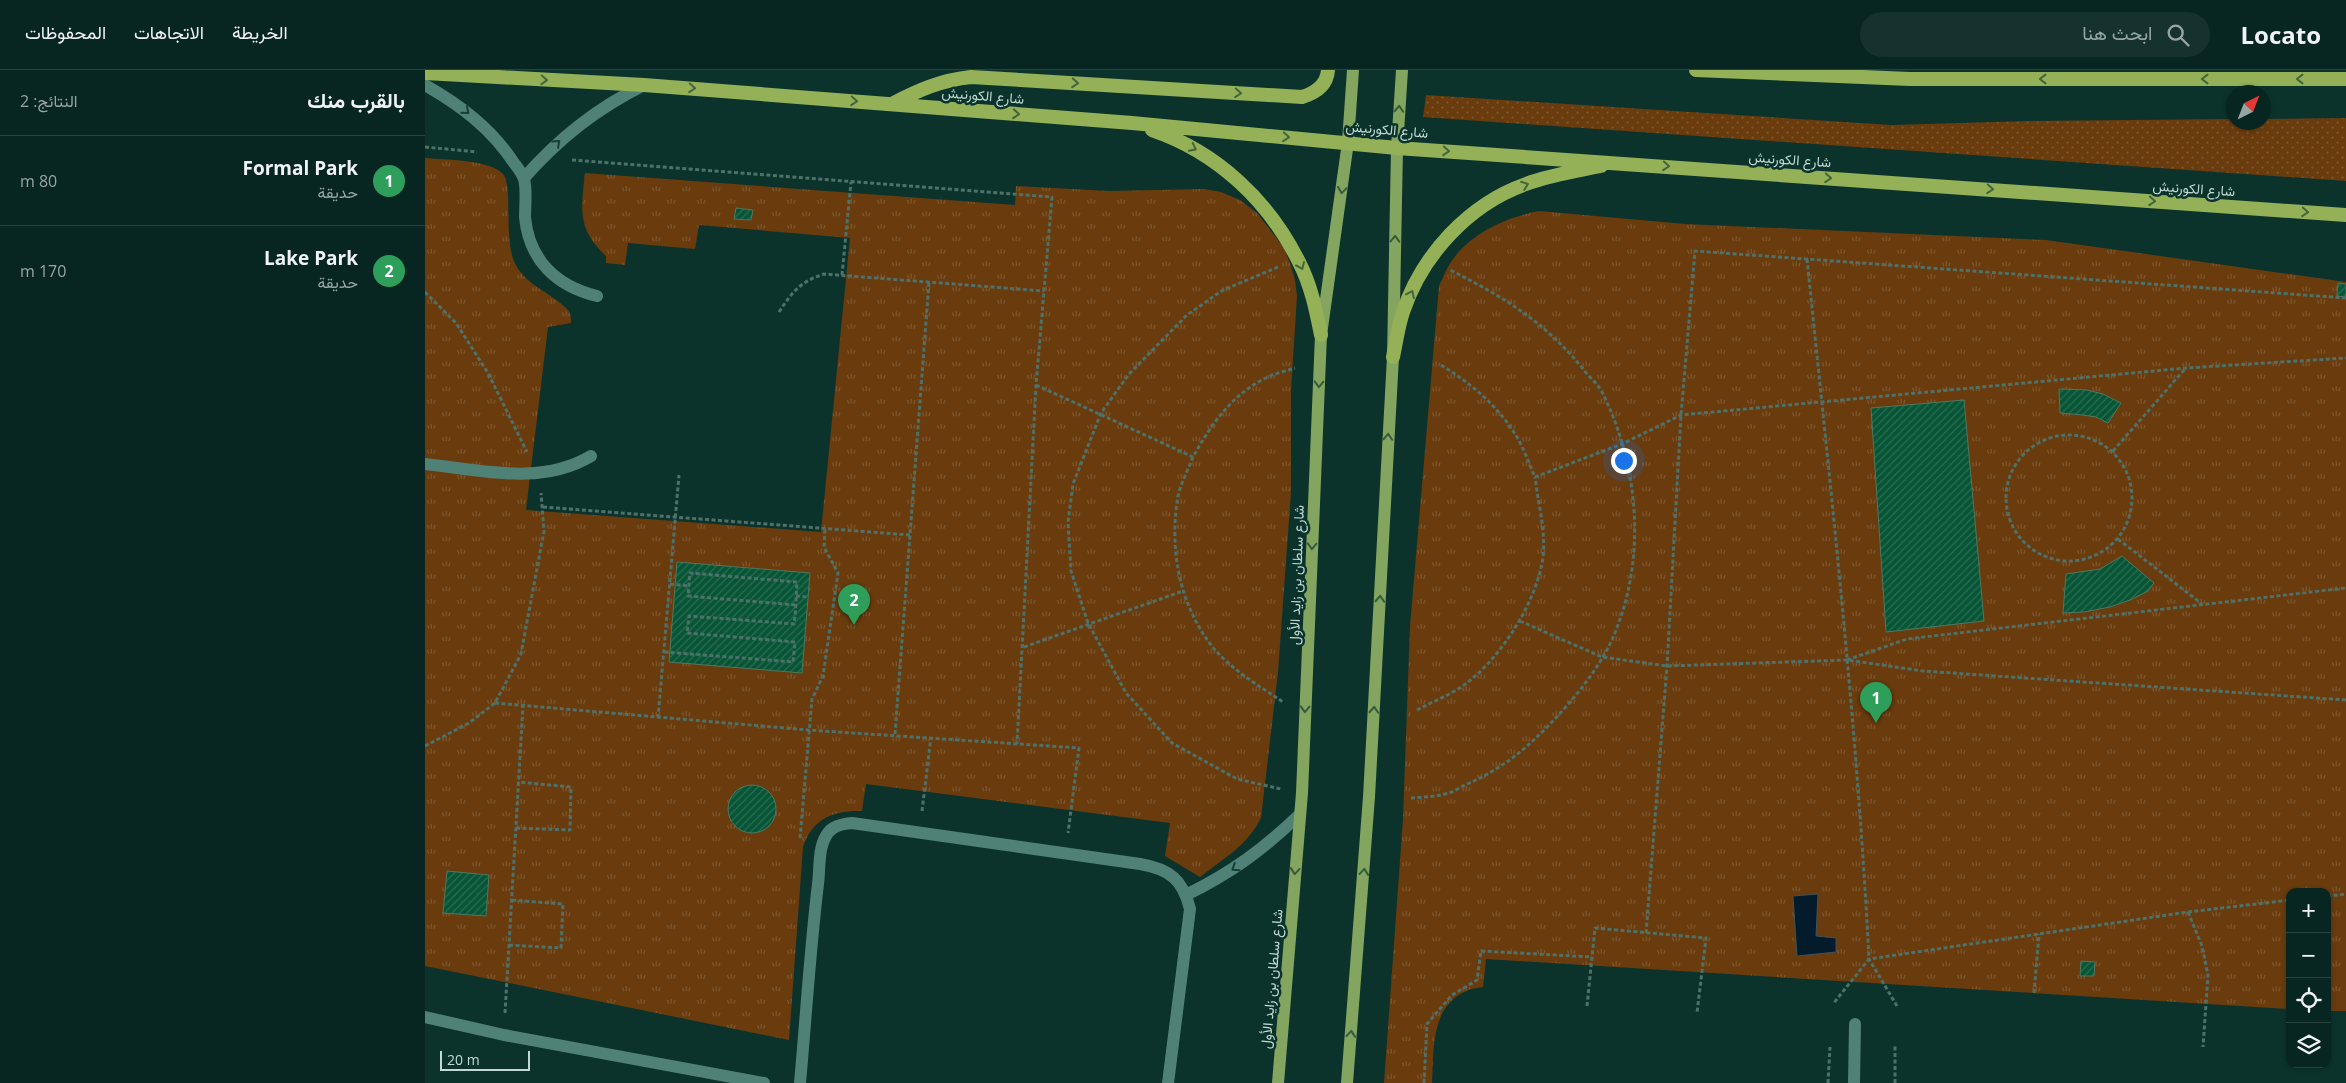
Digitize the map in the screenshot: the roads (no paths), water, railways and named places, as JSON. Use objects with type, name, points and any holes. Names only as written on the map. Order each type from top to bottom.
[{"type":"highway","points":[[892,104],[914,92],[938,83],[971,77],[1302,97],[1314,93],[1323,85],[1328,70]]},
{"type":"highway","points":[[1696,70],[1910,79],[2346,79]]},
{"type":"highway","name":"شارع الكورنيش","points":[[425,73],[644,85],[1132,123],[1397,148],[1617,162],[2346,215]]},
{"type":"highway","points":[[1132,123],[1168,135],[1202,152],[1232,174],[1259,201],[1282,230],[1300,263],[1313,298],[1321,335]]},
{"type":"highway","points":[[1393,357],[1403,312],[1422,271],[1449,234],[1485,205],[1526,184],[1617,162]]},
{"type":"main road","name":"شارع سلطان بن زايد الأول","points":[[1278,1083],[1302,793],[1321,335],[1348,142],[1353,70]]},
{"type":"main road","points":[[1347,1083],[1369,797],[1393,357],[1397,148],[1401,70]]},
{"type":"lane","points":[[425,85],[457,104],[485,127],[509,155],[524,178],[528,239],[537,258],[549,273],[566,285],[597,296]]},
{"type":"lane","points":[[524,178],[541,158],[574,128],[619,97],[644,85]]},
{"type":"lane","points":[[425,464],[517,474],[538,474],[566,469],[591,456]]},
{"type":"lane","points":[[1186,895],[1247,861],[1299,815]]},
{"type":"lane","points":[[800,1083],[815,905],[823,846],[826,835],[832,828],[847,824],[919,832],[1155,866],[1168,872],[1179,882],[1186,895],[1190,909],[1168,1083]]},
{"type":"lane","points":[[425,1017],[504,1035],[764,1083]]},
{"type":"lane","points":[[1854,1083],[1855,1024]]},
{"type":"water","points":[[1818,894],[1816,936],[1836,938],[1836,952],[1797,956],[1793,896]]},
{"type":"place","name":"Lake Park","points":[[854,625]]},
{"type":"place","name":"Formal Park","points":[[1876,723]]}]
